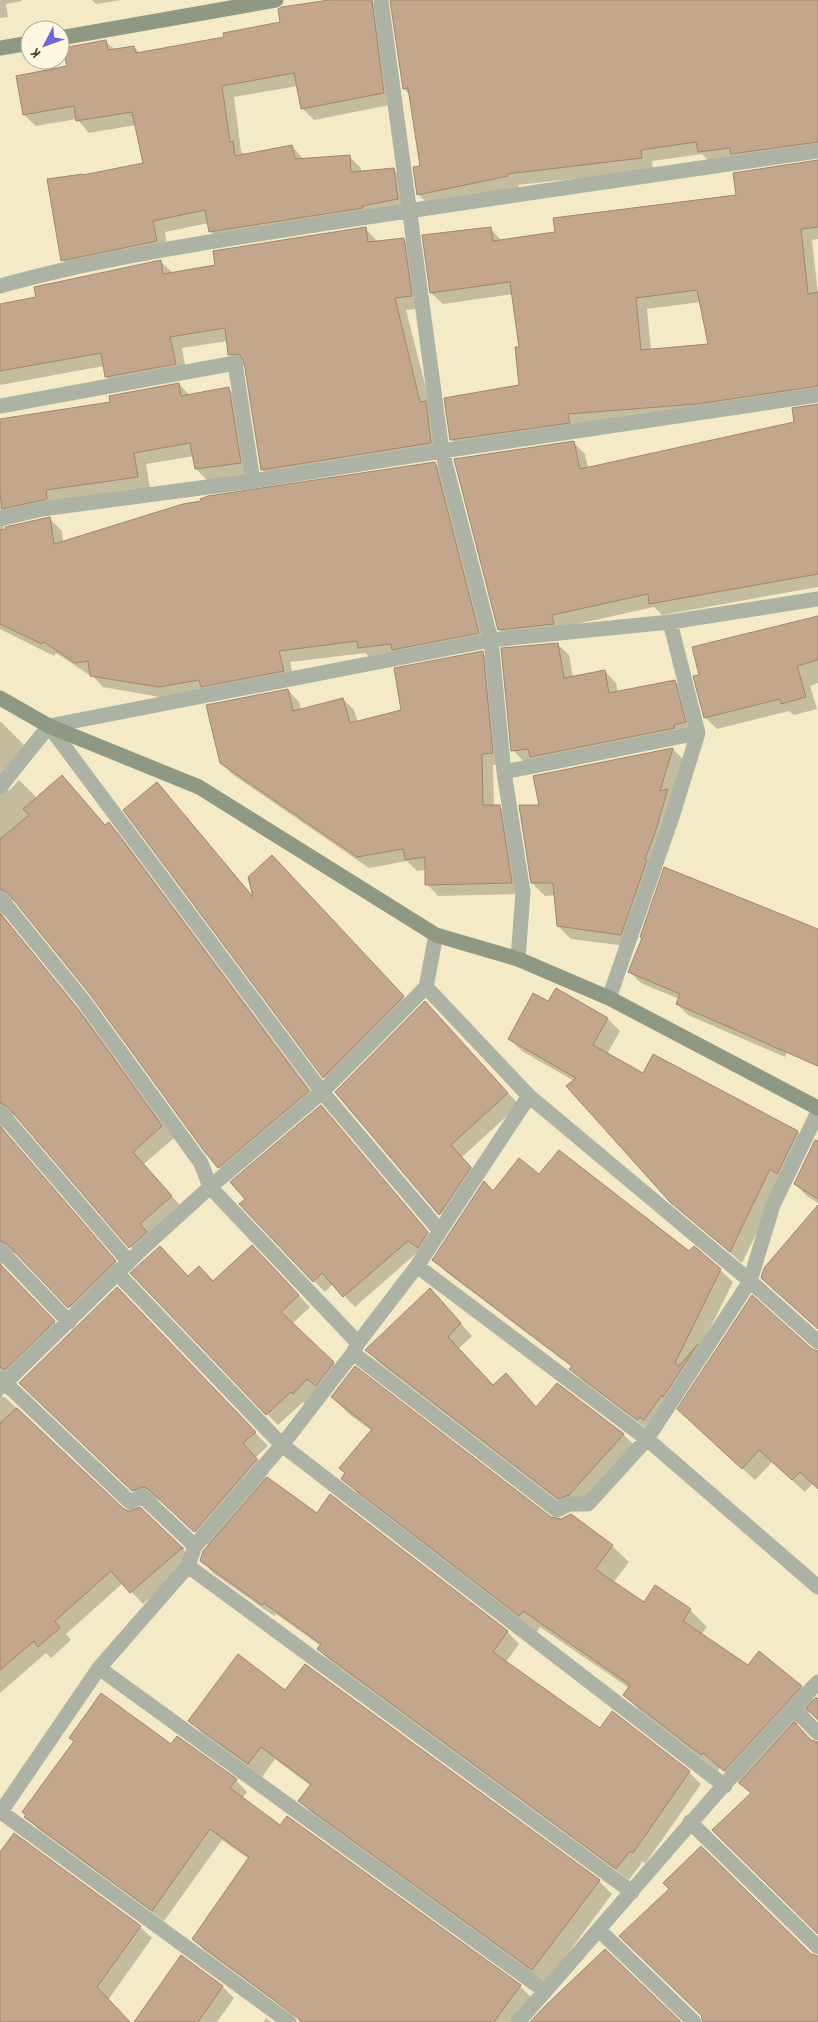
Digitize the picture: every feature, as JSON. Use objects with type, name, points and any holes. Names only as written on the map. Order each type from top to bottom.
[{"type":"street","points":[[381,0],[442,451],[491,640],[504,772],[522,892],[518,959]]},
{"type":"street","points":[[70,36],[266,1]]},
{"type":"street","points":[[0,48],[20,45]]},
{"type":"street","points":[[0,286],[35,276],[137,253],[818,151]]},
{"type":"street","points":[[0,406],[235,363],[254,481]]},
{"type":"street","points":[[0,519],[42,509],[254,481],[818,395]]},
{"type":"street","points":[[0,787],[49,726],[491,640],[670,622],[818,599]]},
{"type":"street","points":[[609,998],[672,817],[698,733],[670,622]]},
{"type":"street","points":[[0,698],[49,726],[199,787],[436,935],[518,959],[609,998],[818,1108]]},
{"type":"street","points":[[49,726],[322,1092],[440,1231]]},
{"type":"street","points":[[504,772],[698,733]]},
{"type":"street","points":[[0,898],[82,999],[139,1077],[201,1163],[210,1187],[355,1348],[557,1510],[569,1504],[588,1504],[647,1439],[750,1280],[774,1205],[818,1112]]},
{"type":"street","points":[[195,1546],[142,1496],[130,1502],[2,1383],[69,1322],[129,1262],[210,1187],[322,1092],[426,987],[436,935]]},
{"type":"street","points":[[426,987],[529,1096],[750,1280],[818,1342]]},
{"type":"street","points":[[290,2022],[0,1813],[99,1668],[188,1566],[195,1546],[282,1445],[417,1266],[529,1096]]},
{"type":"street","points":[[0,1112],[129,1262]]},
{"type":"street","points":[[0,1250],[69,1322]]},
{"type":"street","points":[[417,1266],[647,1439],[818,1587]]},
{"type":"street","points":[[117,1274],[282,1445],[724,1786]]},
{"type":"street","points":[[188,1566],[632,1892]]},
{"type":"street","points":[[99,1668],[545,1991]]},
{"type":"street","points":[[518,2022],[632,1892],[690,1822],[818,1682]]},
{"type":"street","points":[[793,1708],[818,1733]]},
{"type":"street","points":[[690,1822],[818,1947]]},
{"type":"street","points":[[599,1930],[694,2022]]},
{"type":"building","points":[[329,0],[372,0],[384,93],[301,109],[294,73],[222,86],[230,142],[233,141],[235,156],[292,145],[295,159],[350,155],[351,172],[394,168],[398,199],[362,206],[363,208],[209,232],[205,210],[153,221],[157,241],[61,261],[47,179],[83,175],[143,163],[132,112],[76,121],[74,106],[23,115],[16,76],[47,70],[70,70],[70,47],[106,40],[108,50],[134,46],[136,53],[224,37],[223,33],[280,22],[278,9]]},
{"type":"building","points":[[390,0],[818,0],[818,142],[731,154],[730,148],[698,152],[696,142],[641,150],[642,158],[507,174],[508,176],[417,195],[413,167],[420,166],[408,88],[403,89]]},
{"type":"building","points":[[818,160],[818,227],[801,229],[808,294],[818,292],[818,386],[697,404],[568,414],[570,423],[450,440],[444,398],[519,385],[515,347],[519,347],[510,282],[430,293],[422,235],[491,227],[493,241],[555,232],[553,218],[736,195],[733,173]],"holes":[[[697,290],[708,344],[641,350],[636,298]]]},
{"type":"building","points":[[366,227],[368,242],[404,238],[412,296],[395,298],[420,402],[426,401],[431,443],[261,470],[244,362],[239,354],[228,355],[225,328],[170,337],[176,364],[105,377],[101,353],[0,371],[0,304],[36,297],[34,287],[161,260],[163,274],[215,265],[213,251]]},
{"type":"building","points":[[179,383],[181,396],[229,387],[241,463],[195,469],[190,443],[134,453],[138,477],[46,490],[47,499],[2,509],[0,492],[0,419],[110,402],[109,396]]},
{"type":"building","points":[[818,404],[818,574],[649,604],[648,594],[552,615],[554,624],[498,630],[454,459],[574,441],[580,469],[794,422],[792,408]]},
{"type":"building","points":[[435,462],[479,633],[392,650],[391,644],[358,648],[357,641],[279,651],[284,671],[201,687],[199,680],[159,687],[90,676],[88,661],[75,663],[44,642],[42,644],[0,624],[0,530],[6,529],[5,527],[50,517],[54,544],[183,504],[201,501],[200,499],[208,496]]},
{"type":"building","points":[[818,616],[818,660],[797,666],[806,697],[781,704],[780,699],[704,718],[693,676],[699,675],[692,647]]},
{"type":"building","points":[[558,643],[564,678],[605,670],[609,693],[675,680],[686,722],[674,725],[675,728],[530,757],[528,749],[511,751],[501,648]]},
{"type":"building","points":[[483,651],[493,753],[482,754],[483,805],[500,805],[512,883],[425,885],[425,857],[405,860],[403,849],[357,857],[220,763],[206,705],[288,689],[293,711],[343,698],[350,723],[401,710],[394,668]]},
{"type":"building","points":[[673,748],[660,791],[668,789],[645,859],[647,860],[621,935],[557,926],[553,883],[531,883],[519,805],[539,805],[533,776]]},
{"type":"building","points":[[62,775],[105,825],[109,822],[309,1091],[218,1168],[89,993],[7,892],[0,889],[0,839],[29,815],[23,809]]},
{"type":"building","points":[[157,782],[253,897],[248,877],[272,855],[404,996],[323,1078],[123,810]]},
{"type":"building","points":[[664,867],[818,929],[818,1066],[676,1004],[680,994],[628,972],[642,938],[640,937]]},
{"type":"building","points":[[0,913],[75,1005],[162,1126],[133,1152],[172,1196],[140,1224],[147,1232],[129,1248],[7,1106],[0,1103]]},
{"type":"building","points":[[556,988],[608,1018],[593,1045],[643,1073],[653,1054],[798,1131],[777,1174],[770,1169],[730,1252],[670,1202],[566,1086],[576,1078],[508,1039],[533,993],[548,1001]]},
{"type":"building","points":[[425,1001],[508,1093],[451,1145],[471,1167],[439,1215],[335,1092]]},
{"type":"building","points":[[321,1105],[428,1232],[418,1248],[408,1241],[343,1297],[322,1273],[313,1282],[239,1204],[245,1199],[230,1182]]},
{"type":"building","points":[[0,1126],[116,1261],[68,1308],[7,1244],[0,1241]]},
{"type":"building","points":[[815,1140],[818,1141],[818,1199],[794,1184]]},
{"type":"building","points":[[559,1150],[689,1251],[694,1246],[721,1269],[675,1363],[679,1366],[698,1344],[663,1397],[662,1395],[644,1420],[640,1417],[637,1420],[569,1369],[572,1366],[432,1260],[484,1181],[493,1191],[519,1158],[539,1174]]},
{"type":"building","points":[[818,1205],[818,1329],[761,1278],[764,1268]]},
{"type":"building","points":[[252,1245],[299,1295],[281,1312],[334,1362],[316,1386],[307,1379],[293,1394],[291,1392],[266,1415],[130,1273],[160,1246],[188,1276],[199,1266],[213,1281]]},
{"type":"building","points":[[0,1264],[55,1321],[5,1370],[0,1367]]},
{"type":"building","points":[[117,1287],[256,1432],[243,1443],[257,1459],[194,1532],[148,1489],[143,1487],[132,1491],[19,1383]]},
{"type":"building","points":[[430,1288],[461,1323],[448,1337],[493,1385],[506,1373],[536,1407],[557,1383],[624,1434],[569,1495],[558,1499],[365,1350]]},
{"type":"building","points":[[752,1295],[812,1349],[818,1351],[818,1489],[800,1472],[792,1480],[759,1450],[742,1469],[677,1409]]},
{"type":"building","points":[[355,1366],[551,1517],[561,1519],[571,1514],[613,1545],[595,1569],[644,1602],[655,1585],[691,1609],[683,1621],[748,1665],[759,1651],[802,1686],[724,1771],[703,1753],[701,1755],[623,1695],[630,1685],[523,1611],[519,1616],[341,1479],[345,1473],[339,1468],[372,1429],[331,1397]]},
{"type":"building","points":[[17,1408],[124,1509],[129,1511],[140,1507],[184,1549],[182,1548],[130,1593],[111,1571],[55,1621],[60,1628],[38,1647],[34,1641],[0,1670],[0,1423]]},
{"type":"building","points":[[267,1477],[317,1513],[330,1494],[508,1631],[493,1652],[600,1728],[612,1711],[690,1771],[633,1853],[630,1851],[616,1869],[317,1649],[321,1644],[264,1603],[262,1605],[200,1561],[203,1551]]},
{"type":"building","points":[[238,1654],[285,1690],[305,1664],[600,1880],[532,1970],[298,1801],[311,1784],[261,1747],[248,1764],[188,1721]]},
{"type":"building","points":[[101,1693],[171,1744],[177,1736],[237,1779],[230,1788],[280,1825],[287,1816],[521,1985],[494,2022],[303,2022],[192,1939],[249,1857],[210,1829],[152,1911],[24,1817],[26,1815],[22,1812],[74,1741],[69,1738]]},
{"type":"building","points":[[816,1697],[818,1699],[818,1720],[806,1708]]},
{"type":"building","points":[[794,1722],[811,1740],[818,1742],[818,1934],[712,1830],[751,1793],[739,1783]]},
{"type":"building","points":[[14,1833],[141,1926],[97,1987],[130,2022],[0,2022],[0,1852]]},
{"type":"building","points":[[701,1846],[811,1954],[818,1956],[818,2022],[703,2022],[701,2015],[619,1936],[669,1889],[663,1883]]},
{"type":"building","points":[[605,1949],[681,2022],[530,2022]]},
{"type":"building","points":[[181,1955],[223,1986],[198,2022],[134,2022]]}]
